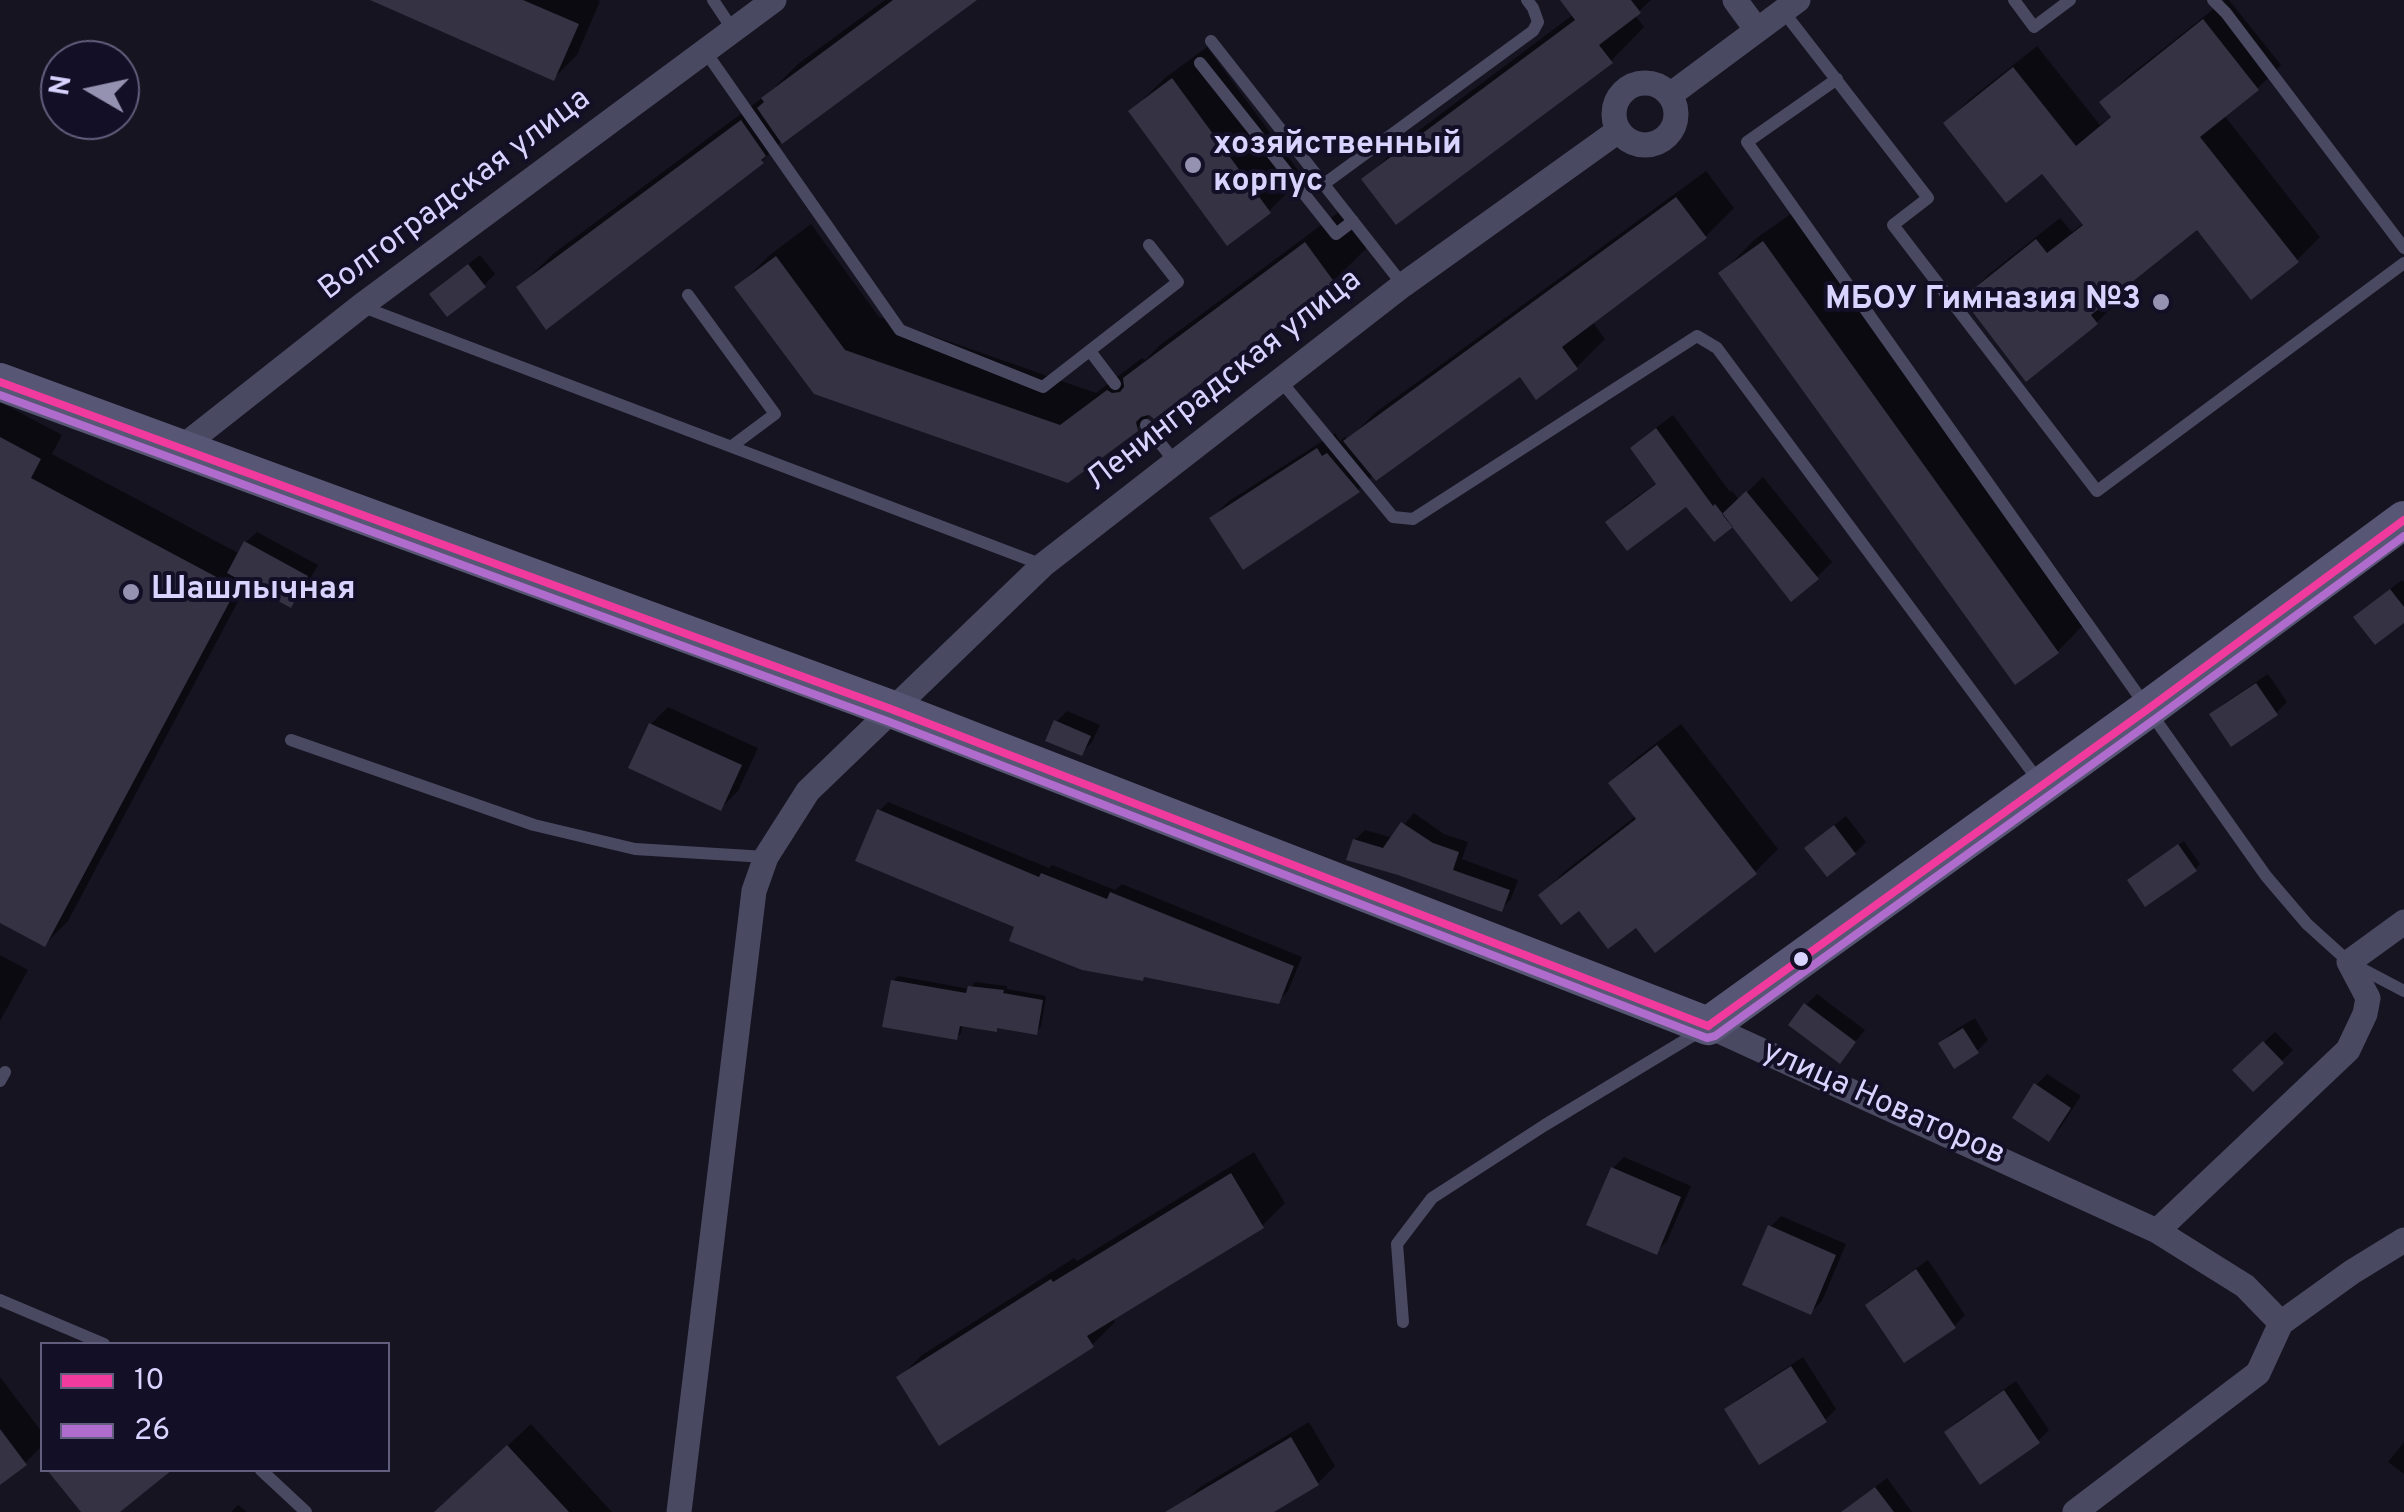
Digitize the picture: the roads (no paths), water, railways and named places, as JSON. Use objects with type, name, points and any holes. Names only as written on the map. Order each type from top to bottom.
[{"type":"street","name":"Волгоградская улица","points":[[181,448],[361,306],[774,0]]},
{"type":"street","points":[[1735,0],[1757,30]]},
{"type":"street","points":[[1670,95],[1790,6]]},
{"type":"street","points":[[1650,82],[1670,95],[1676,116],[1667,136],[1647,145],[1636,144],[1618,131],[1614,108],[1618,96],[1627,88],[1650,82]]},
{"type":"street","name":"Ленинградская улица","points":[[679,1512],[754,892],[766,857],[808,791],[1043,565],[1403,284],[1618,131]]},
{"type":"street","name":"улица Новаторов","points":[[0,382],[890,710],[1708,1026],[2157,1231],[2245,1286],[2281,1323]]},
{"type":"street","points":[[1708,1026],[2148,710],[2404,520]]},
{"type":"street","points":[[2157,1231],[2348,1050],[2368,998],[2349,962],[2404,922]]},
{"type":"street","points":[[2075,1512],[2258,1373],[2281,1323],[2404,1240]]},
{"type":"lane","points":[[714,0],[733,30]]},
{"type":"lane","points":[[1324,184],[1533,31],[1538,22],[1527,0]]},
{"type":"lane","points":[[2014,0],[2034,27],[2070,0]]},
{"type":"lane","points":[[2213,0],[2404,248]]},
{"type":"lane","points":[[1790,6],[1836,78],[1928,198],[1894,226],[2096,491],[2404,263]]},
{"type":"lane","points":[[1211,41],[1403,284]]},
{"type":"lane","points":[[705,52],[900,330],[1043,387],[1178,282],[1148,245]]},
{"type":"lane","points":[[1200,63],[1336,234],[1353,221]]},
{"type":"lane","points":[[1836,78],[1747,142],[2266,876],[2307,924],[2349,962],[2404,991]]},
{"type":"lane","points":[[688,295],[775,414],[732,446]]},
{"type":"lane","points":[[361,306],[1043,565]]},
{"type":"lane","points":[[1280,380],[1393,518],[1413,520],[1697,336],[1717,348],[2043,786]]},
{"type":"lane","points":[[1090,351],[1116,384]]},
{"type":"lane","points":[[1146,424],[1175,462]]},
{"type":"lane","points":[[291,740],[551,829],[635,849],[766,857]]},
{"type":"lane","points":[[1403,1322],[1397,1244],[1432,1198],[1708,1026]]},
{"type":"lane","points":[[0,1300],[99,1342]]},
{"type":"lane","points":[[263,1472],[306,1512]]},
{"type":"place","name":"хозяйственный корпус","points":[[1193,165]]},
{"type":"place","name":"МБОУ Гимназия №3","points":[[2161,302]]},
{"type":"place","name":"Шашлычная","points":[[131,592]]}]
